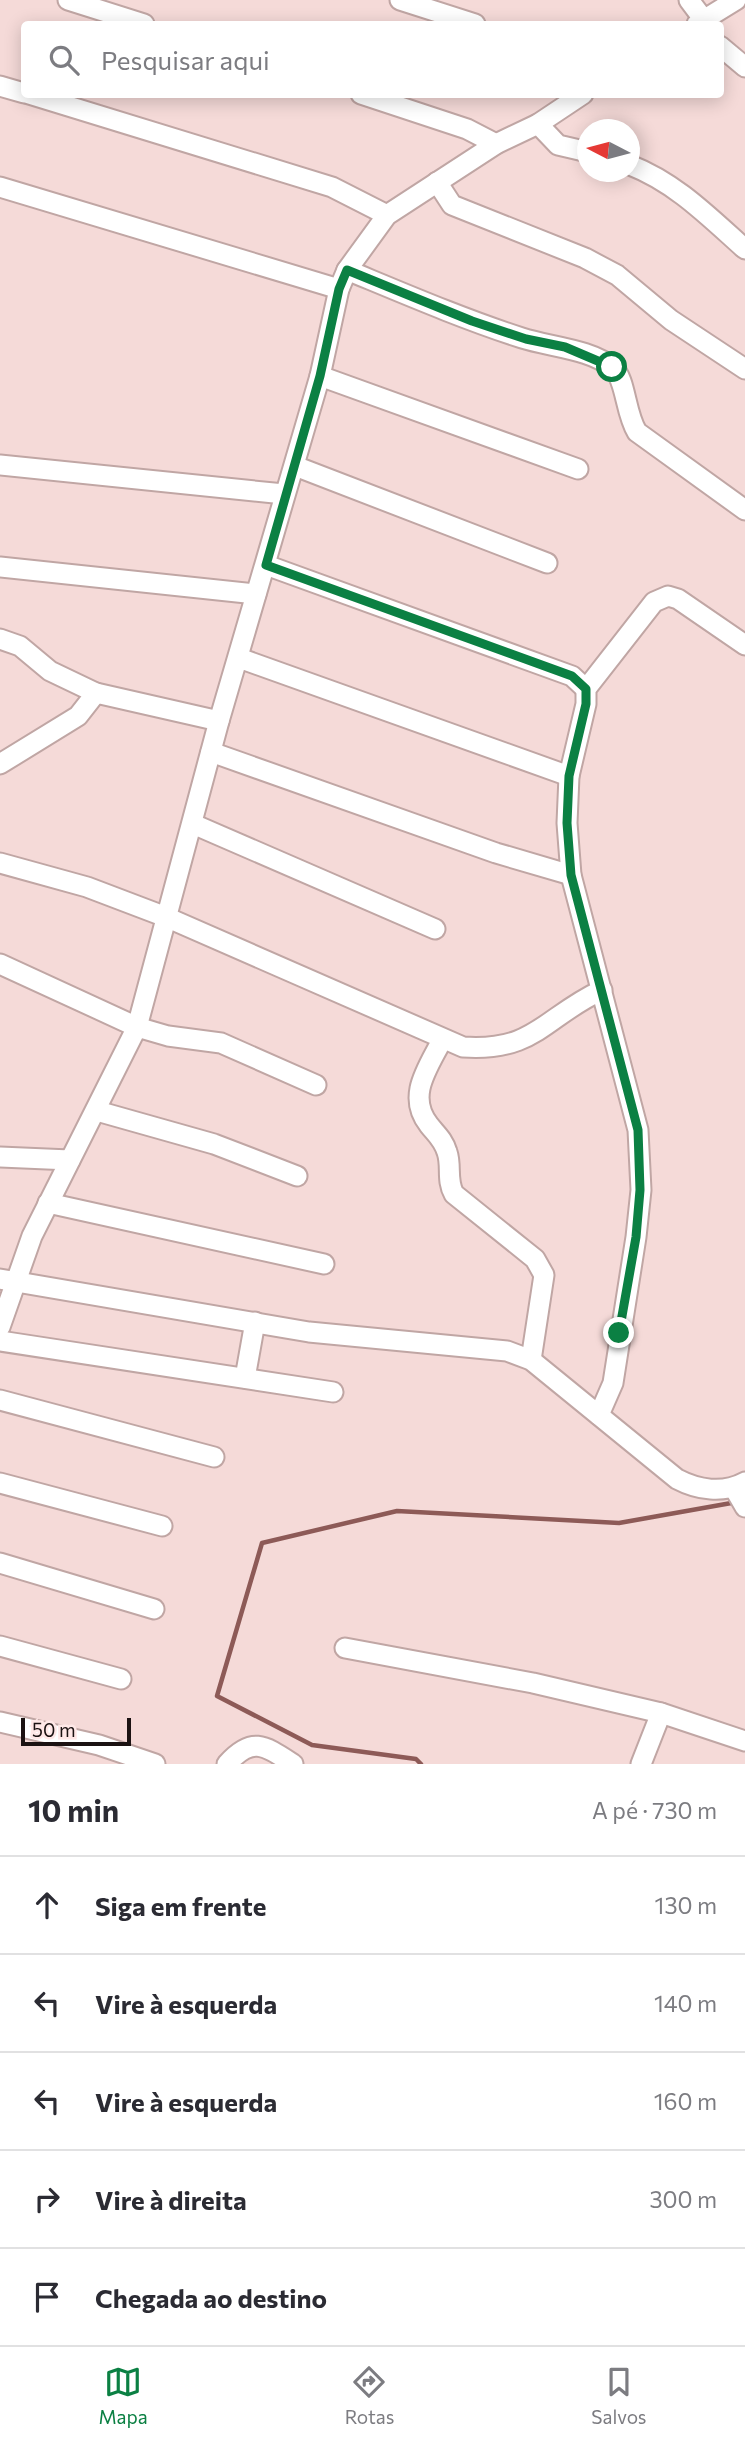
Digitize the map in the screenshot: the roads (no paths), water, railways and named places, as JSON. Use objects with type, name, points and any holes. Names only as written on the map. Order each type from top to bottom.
[{"type":"street","points":[[68,0],[134,21]]},
{"type":"street","points":[[400,0],[466,21]]},
{"type":"street","points":[[689,0],[702,21]]},
{"type":"street","points":[[706,21],[736,0]]},
{"type":"street","points":[[724,49],[745,67]]},
{"type":"street","points":[[0,86],[21,92]]},
{"type":"street","points":[[40,98],[332,187],[387,215]]},
{"type":"street","points":[[373,98],[467,128],[496,144]]},
{"type":"street","points":[[0,1327],[7,1280],[97,1111],[137,1027],[219,721],[266,565],[284,494],[295,466],[320,376],[339,289],[347,270],[387,215],[496,144],[538,124],[577,98]]},
{"type":"street","points":[[538,124],[558,145],[577,150]]},
{"type":"street","points":[[640,169],[658,176],[693,201],[745,249]]},
{"type":"street","points":[[437,181],[452,205],[585,258],[617,275],[671,320],[745,369]]},
{"type":"street","points":[[0,187],[339,289]]},
{"type":"street","points":[[347,270],[472,321],[526,339],[565,347],[612,367],[621,377],[628,418],[637,432],[745,510]]},
{"type":"street","points":[[320,376],[578,469]]},
{"type":"street","points":[[0,465],[284,494]]},
{"type":"street","points":[[295,466],[547,563]]},
{"type":"street","points":[[266,565],[572,676],[586,689]]},
{"type":"street","points":[[0,567],[256,594]]},
{"type":"street","points":[[599,1415],[613,1382],[636,1237],[640,1190],[638,1130],[602,990],[581,923],[571,875],[567,823],[569,776],[586,704],[586,689],[654,602],[668,596],[678,599],[745,645]]},
{"type":"street","points":[[0,639],[20,646],[50,671],[96,693],[219,721]]},
{"type":"street","points":[[239,658],[569,776]]},
{"type":"street","points":[[0,764],[78,716],[96,693]]},
{"type":"street","points":[[211,752],[496,853],[571,875]]},
{"type":"street","points":[[193,824],[435,929]]},
{"type":"street","points":[[0,863],[87,887],[166,918],[463,1047],[490,1049],[515,1043],[602,990]]},
{"type":"street","points":[[0,964],[137,1027],[168,1036],[221,1043],[316,1085]]},
{"type":"street","points":[[442,1040],[417,1090],[418,1105],[428,1124],[441,1137],[448,1155],[449,1185],[454,1194],[535,1259],[541,1268],[544,1275],[531,1360]]},
{"type":"street","points":[[97,1111],[214,1144],[297,1176]]},
{"type":"street","points":[[0,1157],[70,1160]]},
{"type":"street","points":[[48,1203],[324,1264]]},
{"type":"street","points":[[7,1280],[309,1332],[507,1351],[531,1360],[677,1479],[696,1489],[739,1485],[745,1507]]},
{"type":"street","points":[[245,1378],[255,1322]]},
{"type":"street","points":[[0,1341],[333,1392]]},
{"type":"street","points":[[0,1400],[214,1457]]},
{"type":"street","points":[[0,1483],[162,1526]]},
{"type":"street","points":[[0,1563],[154,1609]]},
{"type":"street","points":[[0,1646],[121,1679]]},
{"type":"street","points":[[345,1648],[533,1684],[661,1713],[745,1741]]},
{"type":"street","points":[[641,1764],[661,1713]]},
{"type":"street","points":[[0,1721],[99,1745],[155,1764]]},
{"type":"street","points":[[227,1764],[242,1747],[256,1745],[273,1751],[293,1764]]},
{"type":"waterway","points":[[421,1764],[416,1759],[312,1745],[217,1696],[262,1543],[397,1511],[619,1523],[737,1502]]}]
